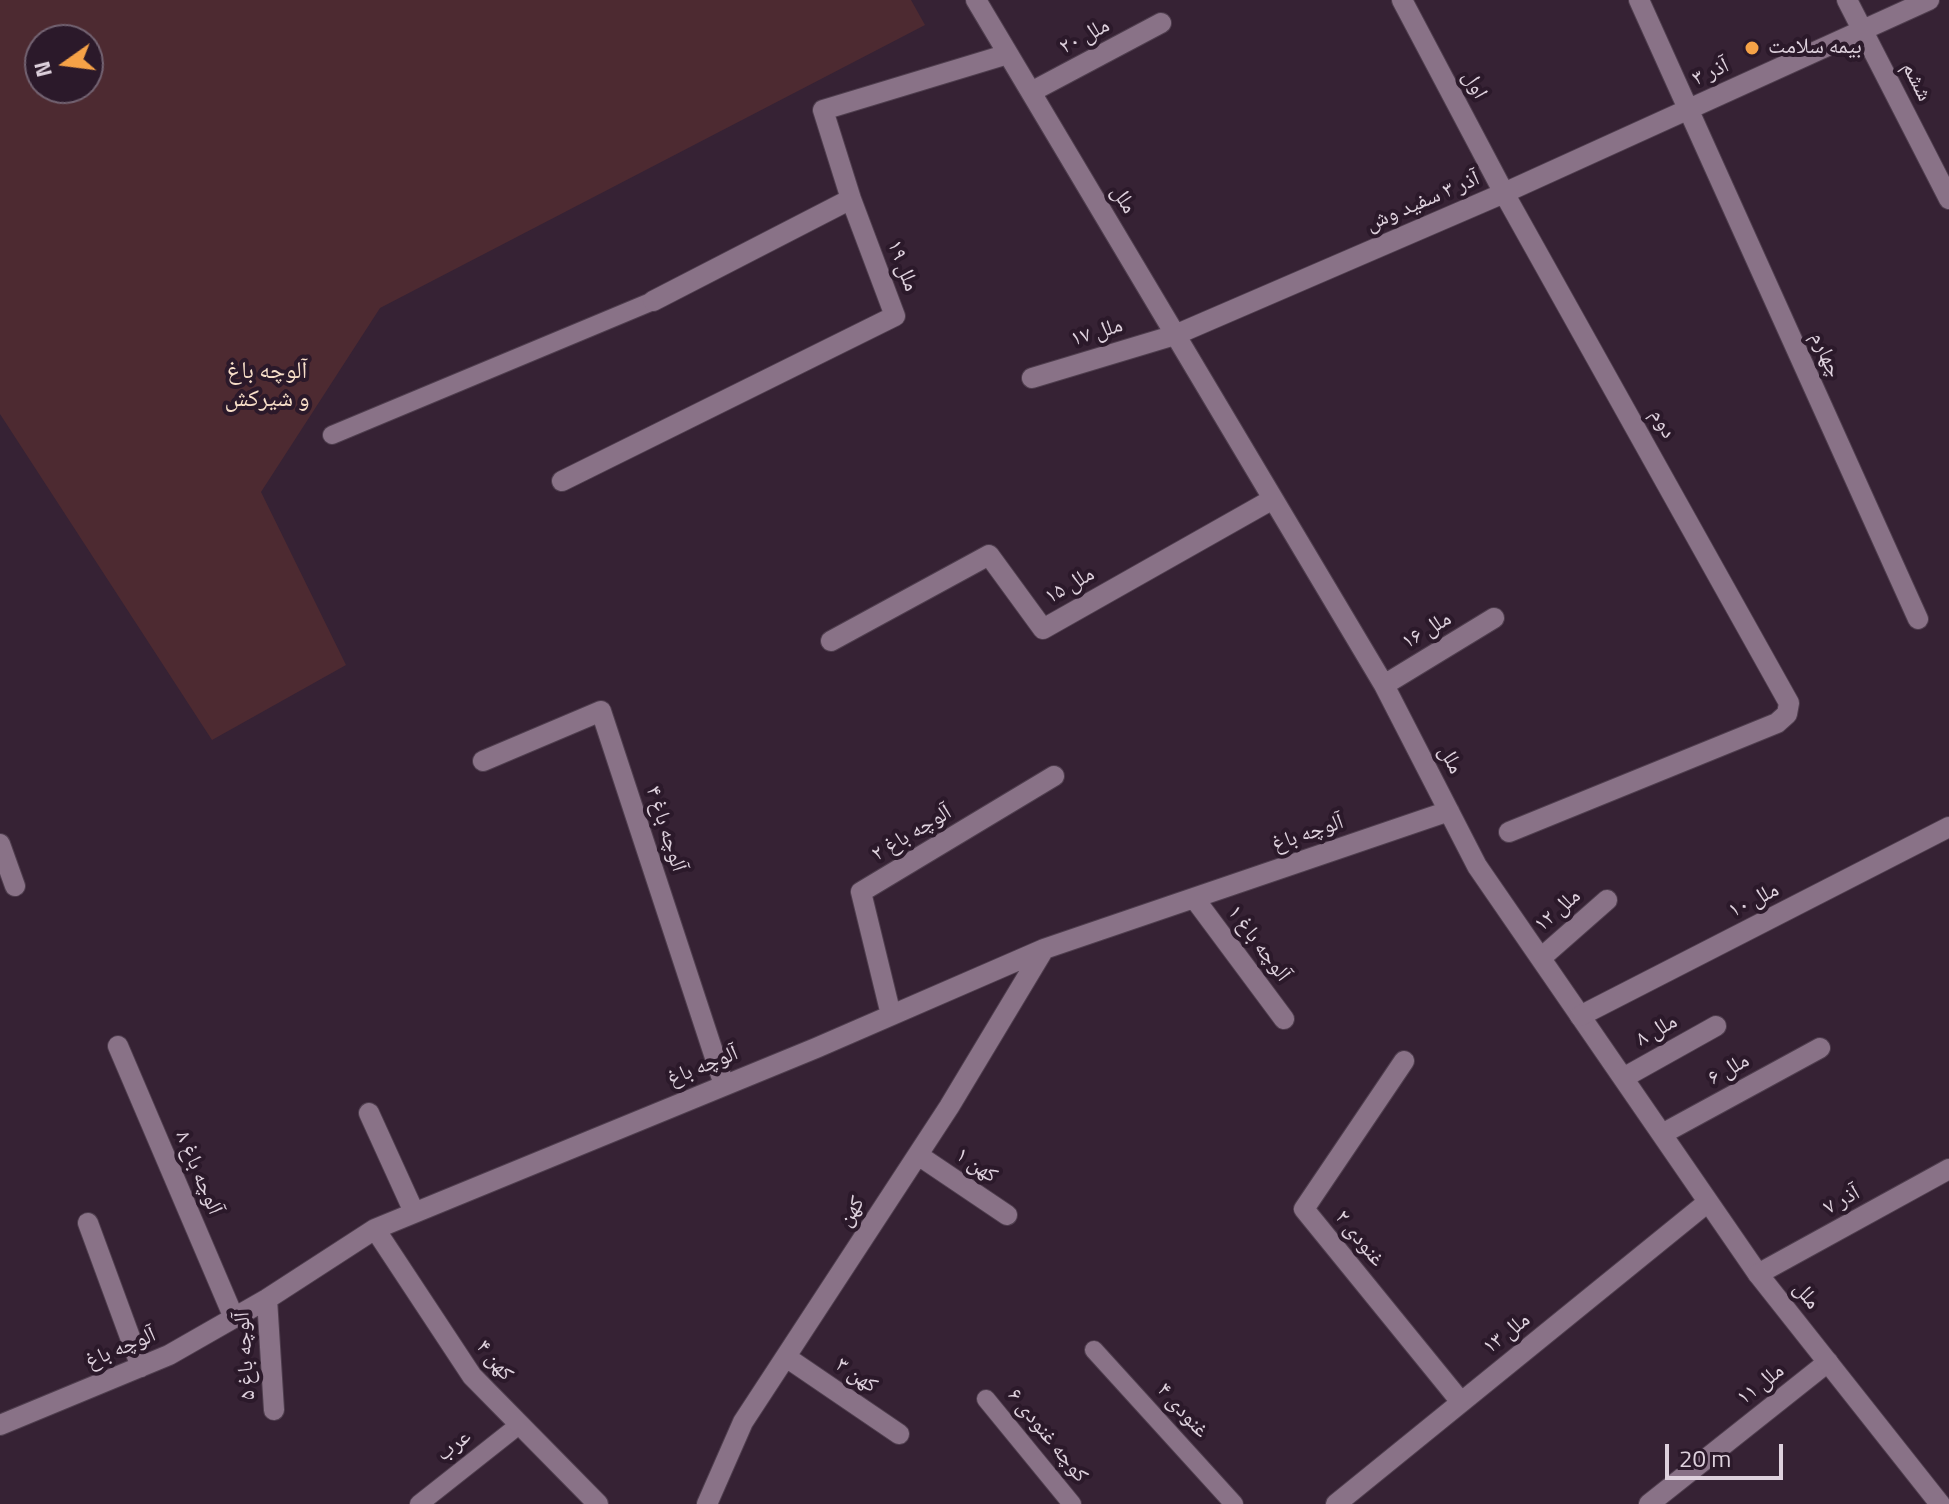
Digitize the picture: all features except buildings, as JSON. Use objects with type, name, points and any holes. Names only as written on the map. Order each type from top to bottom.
[{"type":"street","name":"ملل","points":[[976,0],[1384,685],[1477,866],[1758,1274],[1940,1504]]},
{"type":"street","name":"اول","points":[[1402,0],[1504,193]]},
{"type":"street","name":"چهارم","points":[[1639,0],[1918,619]]},
{"type":"street","name":"ششم","points":[[1847,0],[1949,199]]},
{"type":"street","name":"۳ آذر","points":[[1688,110],[1929,0]]},
{"type":"street","name":"۲۰ ملل","points":[[1031,92],[1161,23]]},
{"type":"street","name":"ملل ۱۹","points":[[562,481],[895,316],[851,199],[823,110],[1008,54]]},
{"type":"street","name":"آذر ۳ سفید وش","points":[[1175,335],[1688,110]]},
{"type":"street","name":"دوم","points":[[1504,193],[1789,703],[1787,714],[1777,723],[1509,832]]},
{"type":"street","points":[[653,301],[851,199]]},
{"type":"street","name":"ملل ۱۷","points":[[1032,378],[1175,335]]},
{"type":"street","name":"ملل ۱۵","points":[[831,641],[989,555],[1043,629],[1273,499]]},
{"type":"street","name":"۱۶ ملل","points":[[1384,685],[1494,618]]},
{"type":"street","name":"۴ آلوچه باغ","points":[[483,761],[601,711],[724,1085]]},
{"type":"street","name":"۲ آلوچه باغ","points":[[891,1015],[861,892],[1054,776]]},
{"type":"street","name":"آلوچه باغ","points":[[0,1425],[141,1367],[267,1299],[375,1229],[414,1212],[1044,949],[1449,811]]},
{"type":"street","name":"۱۰ ملل","points":[[1580,1016],[1949,827]]},
{"type":"street","points":[[0,844],[15,886]]},
{"type":"street","name":"۱ آلوچه باغ","points":[[1194,898],[1284,1019]]},
{"type":"street","name":"۱۲ ملل","points":[[1541,958],[1607,900]]},
{"type":"street","name":"کهن","points":[[707,1504],[743,1422],[918,1155],[1044,949]]},
{"type":"street","name":"۸ ملل","points":[[1623,1078],[1716,1026]]},
{"type":"street","name":"۸ آلوچه باغ","points":[[118,1046],[234,1318]]},
{"type":"street","name":"۶ ملل","points":[[1662,1134],[1820,1048]]},
{"type":"street","name":"۲ غنودی","points":[[1404,1061],[1304,1209],[1461,1402]]},
{"type":"street","points":[[369,1113],[414,1212]]},
{"type":"street","name":"۱ کهن","points":[[918,1155],[1007,1215]]},
{"type":"street","name":"آذر ۷","points":[[1758,1274],[1949,1169]]},
{"type":"street","name":"ملل ۱۳","points":[[1336,1504],[1708,1202]]},
{"type":"street","points":[[88,1223],[141,1367]]},
{"type":"street","name":"۴ کهن","points":[[375,1229],[472,1376],[598,1504]]},
{"type":"street","name":"۵ آلوچه باغ","points":[[267,1299],[274,1410]]},
{"type":"street","name":"۳ کهن","points":[[786,1357],[899,1434]]},
{"type":"street","name":"۱۱ ملل","points":[[1649,1504],[1828,1362]]},
{"type":"lane","points":[[332,435],[653,301]]},
{"type":"lane","name":"۴ غنودی","points":[[1094,1350],[1234,1504]]},
{"type":"lane","name":"کوچه غنودی ۶","points":[[986,1399],[1072,1504]]},
{"type":"lane","name":"عرب","points":[[419,1504],[519,1425]]},
{"type":"shaded area","points":[[0,0],[911,0],[925,25],[380,308],[261,492],[346,665],[212,740],[0,414]]},
{"type":"place","name":"بیمه سلامت","points":[[1752,48]]},
{"type":"district","name":"آلوچه باغ و شیرکش","points":[[267,386]]}]
